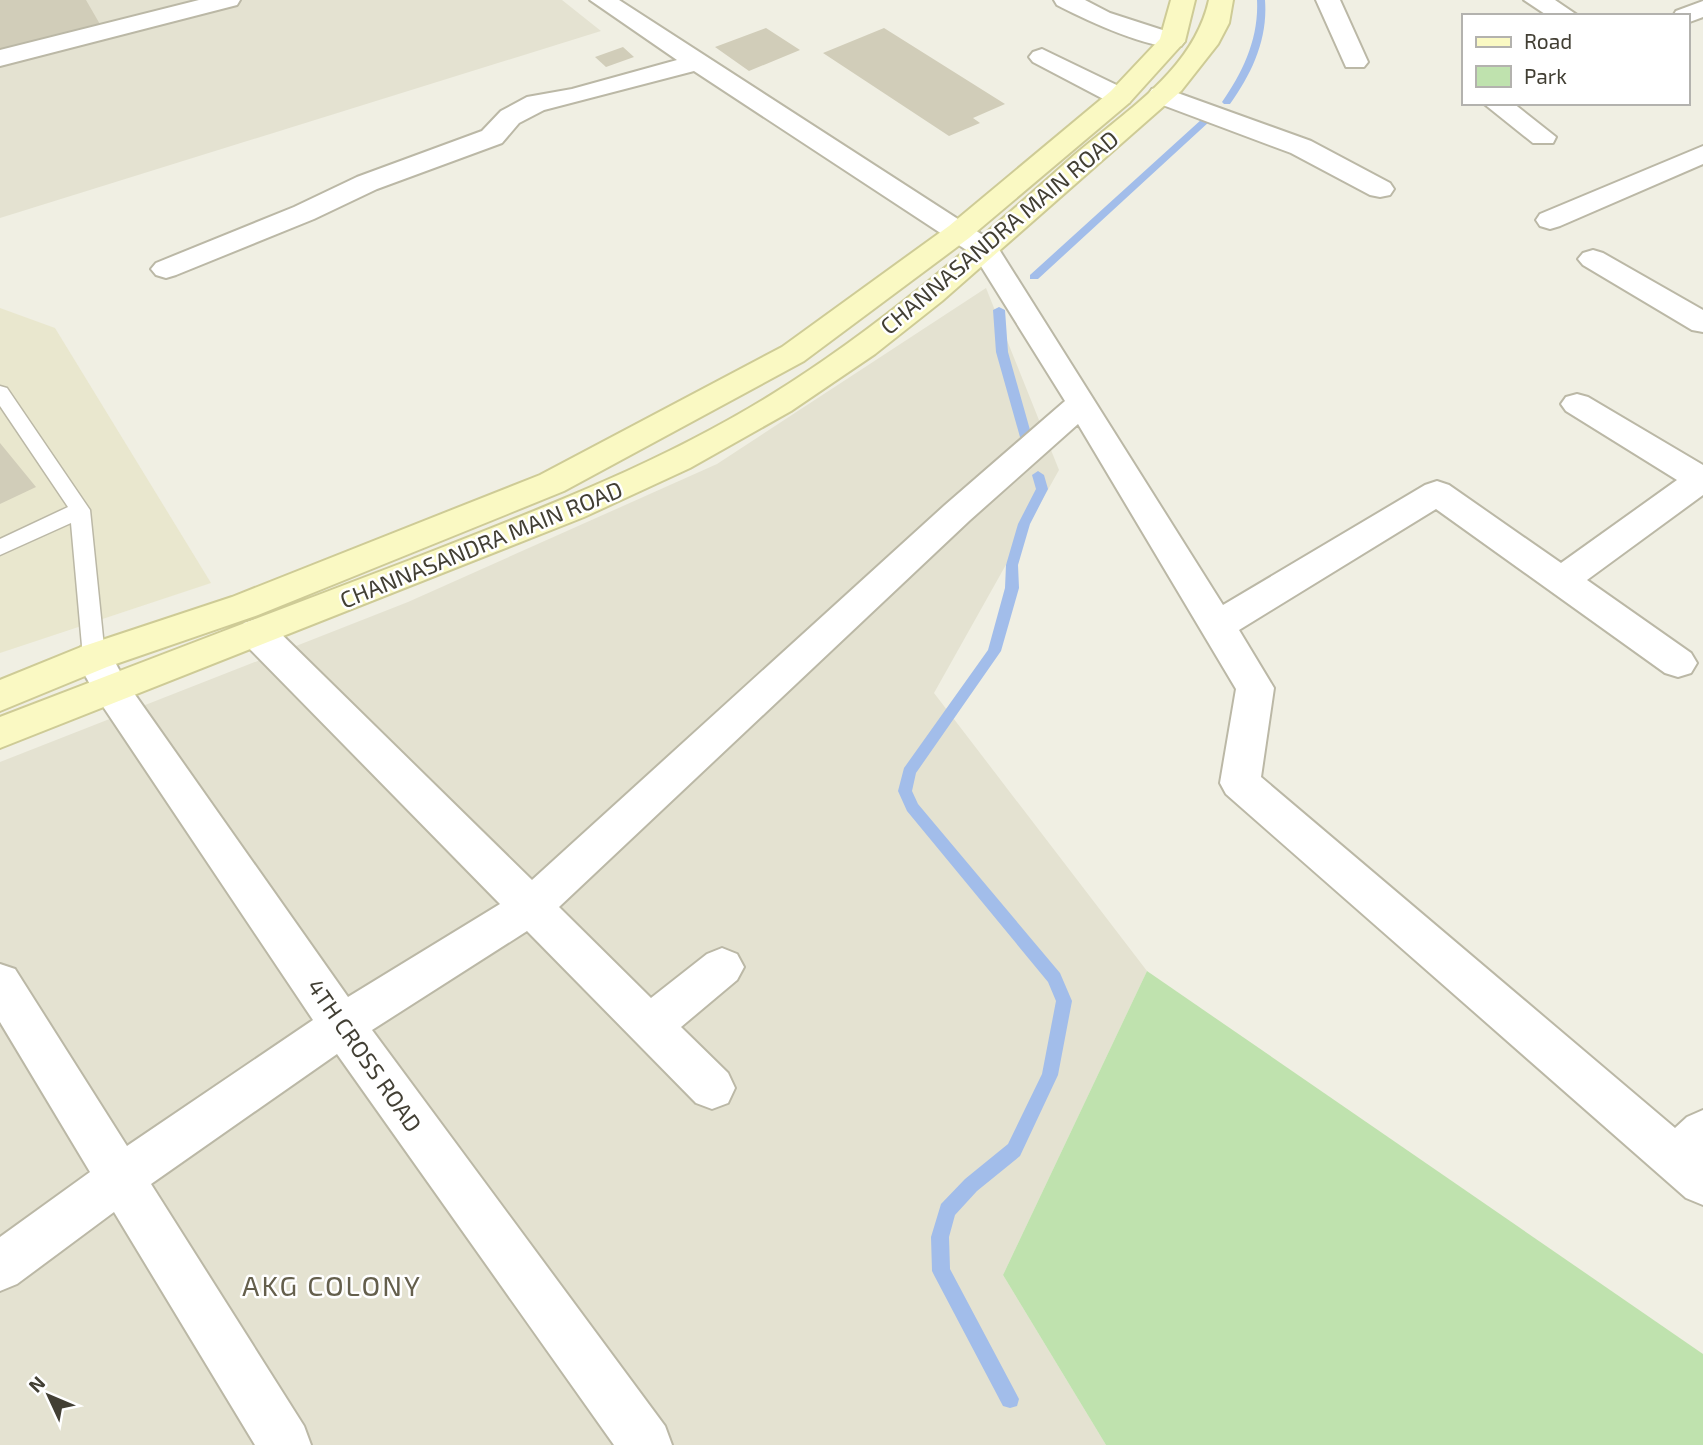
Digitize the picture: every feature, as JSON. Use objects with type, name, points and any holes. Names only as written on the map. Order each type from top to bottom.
[{"type":"main road","name":"CHANNASANDRA MAIN ROAD","points":[[0,696],[257,633],[570,512],[671,463],[758,415],[829,372],[972,241],[1120,97],[1172,41],[1183,0]]},
{"type":"main road","name":"CHANNASANDRA MAIN ROAD","points":[[0,733],[102,673],[245,606],[552,483],[725,393],[793,354],[972,241],[1161,95],[1207,42],[1220,15],[1221,0]]},
{"type":"main road","points":[[725,393],[758,415]]},
{"type":"street","points":[[0,58],[115,19],[228,0]]},
{"type":"street","points":[[602,0],[972,241],[1082,403],[1255,688],[1240,783],[1694,1158]]},
{"type":"street","points":[[1066,0],[1101,18],[1172,41]]},
{"type":"street","points":[[1328,0],[1355,62]]},
{"type":"street","points":[[1536,0],[1563,14]]},
{"type":"street","points":[[1042,57],[1120,97]]},
{"type":"street","points":[[166,269],[304,213],[366,183],[492,137],[510,117],[536,103],[575,96],[697,62]]},
{"type":"street","points":[[1161,95],[1301,148],[1380,189]]},
{"type":"street","points":[[1499,105],[1543,137]]},
{"type":"street","points":[[1550,220],[1703,154]]},
{"type":"street","points":[[1593,259],[1703,323]]},
{"type":"street","points":[[0,1267],[122,1177],[342,1024],[532,906],[957,513],[1082,403]]},
{"type":"street","points":[[1562,581],[1702,479],[1577,404]]},
{"type":"street","points":[[1217,626],[1437,493],[1678,663]]},
{"type":"street","points":[[257,633],[652,1024],[712,1088]]},
{"type":"street","name":"4TH CROSS ROAD","points":[[102,673],[342,1024],[646,1445]]},
{"type":"street","points":[[652,1024],[722,967]]},
{"type":"street","points":[[0,983],[285,1445]]},
{"type":"lane","points":[[0,392],[80,510],[102,673]]},
{"type":"lane","points":[[0,548],[80,510]]},
{"type":"shaded area","points":[[0,0],[562,0],[601,31],[0,218]]},
{"type":"shaded area","points":[[986,288],[1059,470],[934,693],[1147,971],[1003,1275],[1106,1445],[0,1445],[0,762],[408,602],[717,464]]},
{"type":"shaded area","points":[[0,308],[55,328],[211,583],[0,653]]},
{"type":"green space","points":[[1147,971],[1703,1354],[1703,1445],[1106,1445],[1003,1275]]},
{"type":"building","points":[[0,0],[86,0],[101,26],[0,52]]},
{"type":"building","points":[[766,28],[800,50],[749,71],[715,47]]},
{"type":"building","points":[[884,28],[1005,104],[973,118],[980,123],[949,136],[823,53]]},
{"type":"building","points":[[623,47],[634,57],[606,67],[595,57]]},
{"type":"building","points":[[0,443],[36,487],[0,504]]},
{"type":"waterway","points":[[1227,102],[1253,54],[1262,13],[1261,0]]},
{"type":"waterway","points":[[1034,277],[1205,121]]},
{"type":"waterway","points":[[999,310],[1002,352],[1026,437]]},
{"type":"waterway","points":[[1010,1399],[941,1271],[940,1237],[947,1210],[971,1185],[1014,1150],[1050,1075],[1064,1001],[1054,978],[912,807],[905,791],[909,772],[994,651],[1012,588],[1012,565],[1024,524],[1042,489],[1038,475]]},
{"type":"district","name":"AKG COLONY","points":[[332,1285]]}]
